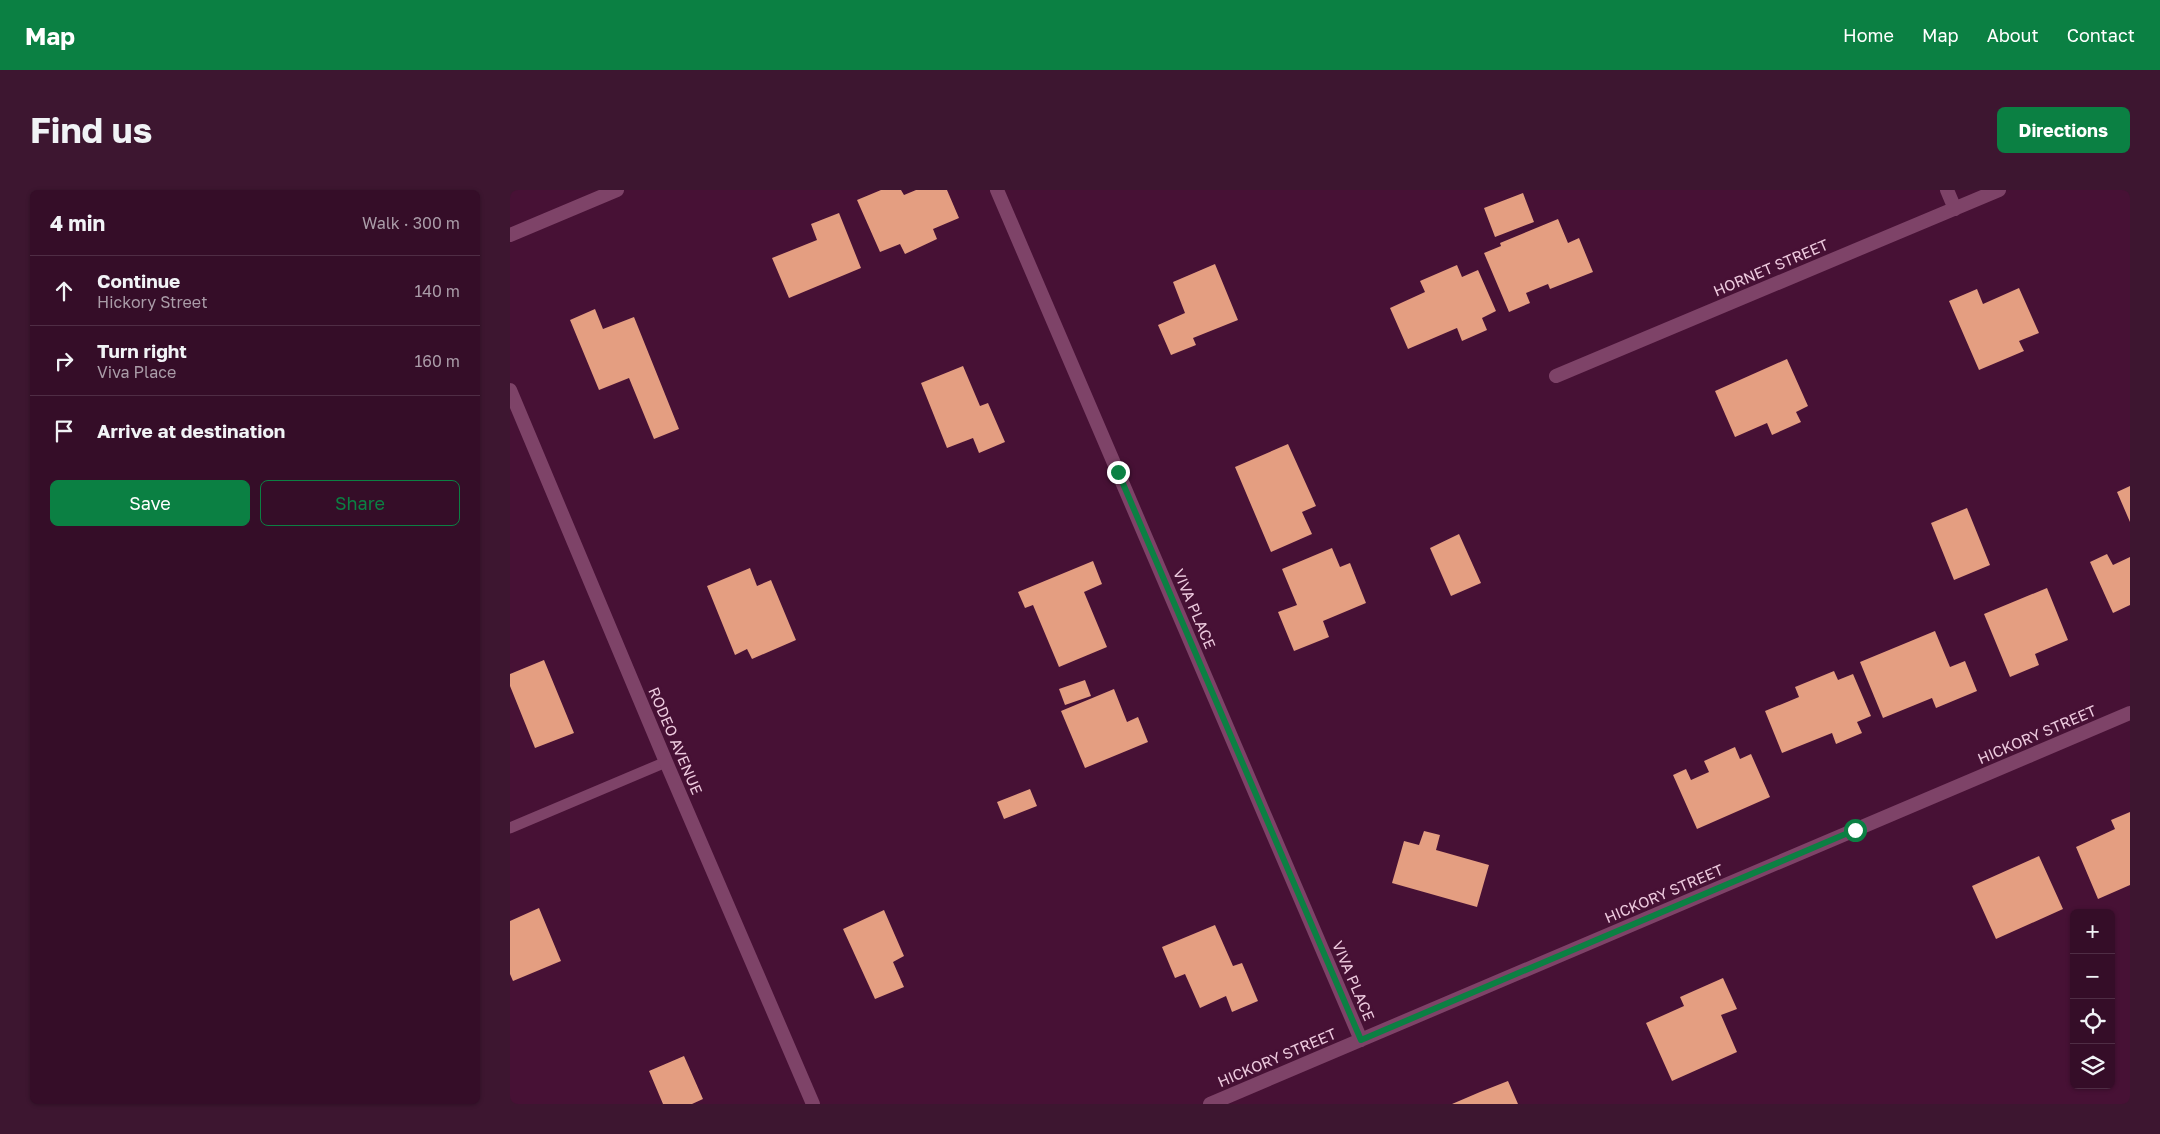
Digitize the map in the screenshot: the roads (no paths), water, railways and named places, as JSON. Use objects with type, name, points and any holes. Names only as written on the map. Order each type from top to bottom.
[{"type":"street","points":[[510,235],[617,190]]},
{"type":"street","name":"VIVA PLACE","points":[[997,190],[1361,1040]]},
{"type":"street","points":[[1947,190],[1955,209]]},
{"type":"street","name":"HORNET STREET","points":[[1556,376],[1999,190]]},
{"type":"street","name":"RODEO AVENUE","points":[[510,390],[666,762],[813,1104]]},
{"type":"street","name":"HICKORY STREET","points":[[1210,1104],[2130,713]]},
{"type":"lane","points":[[510,828],[666,762]]}]
